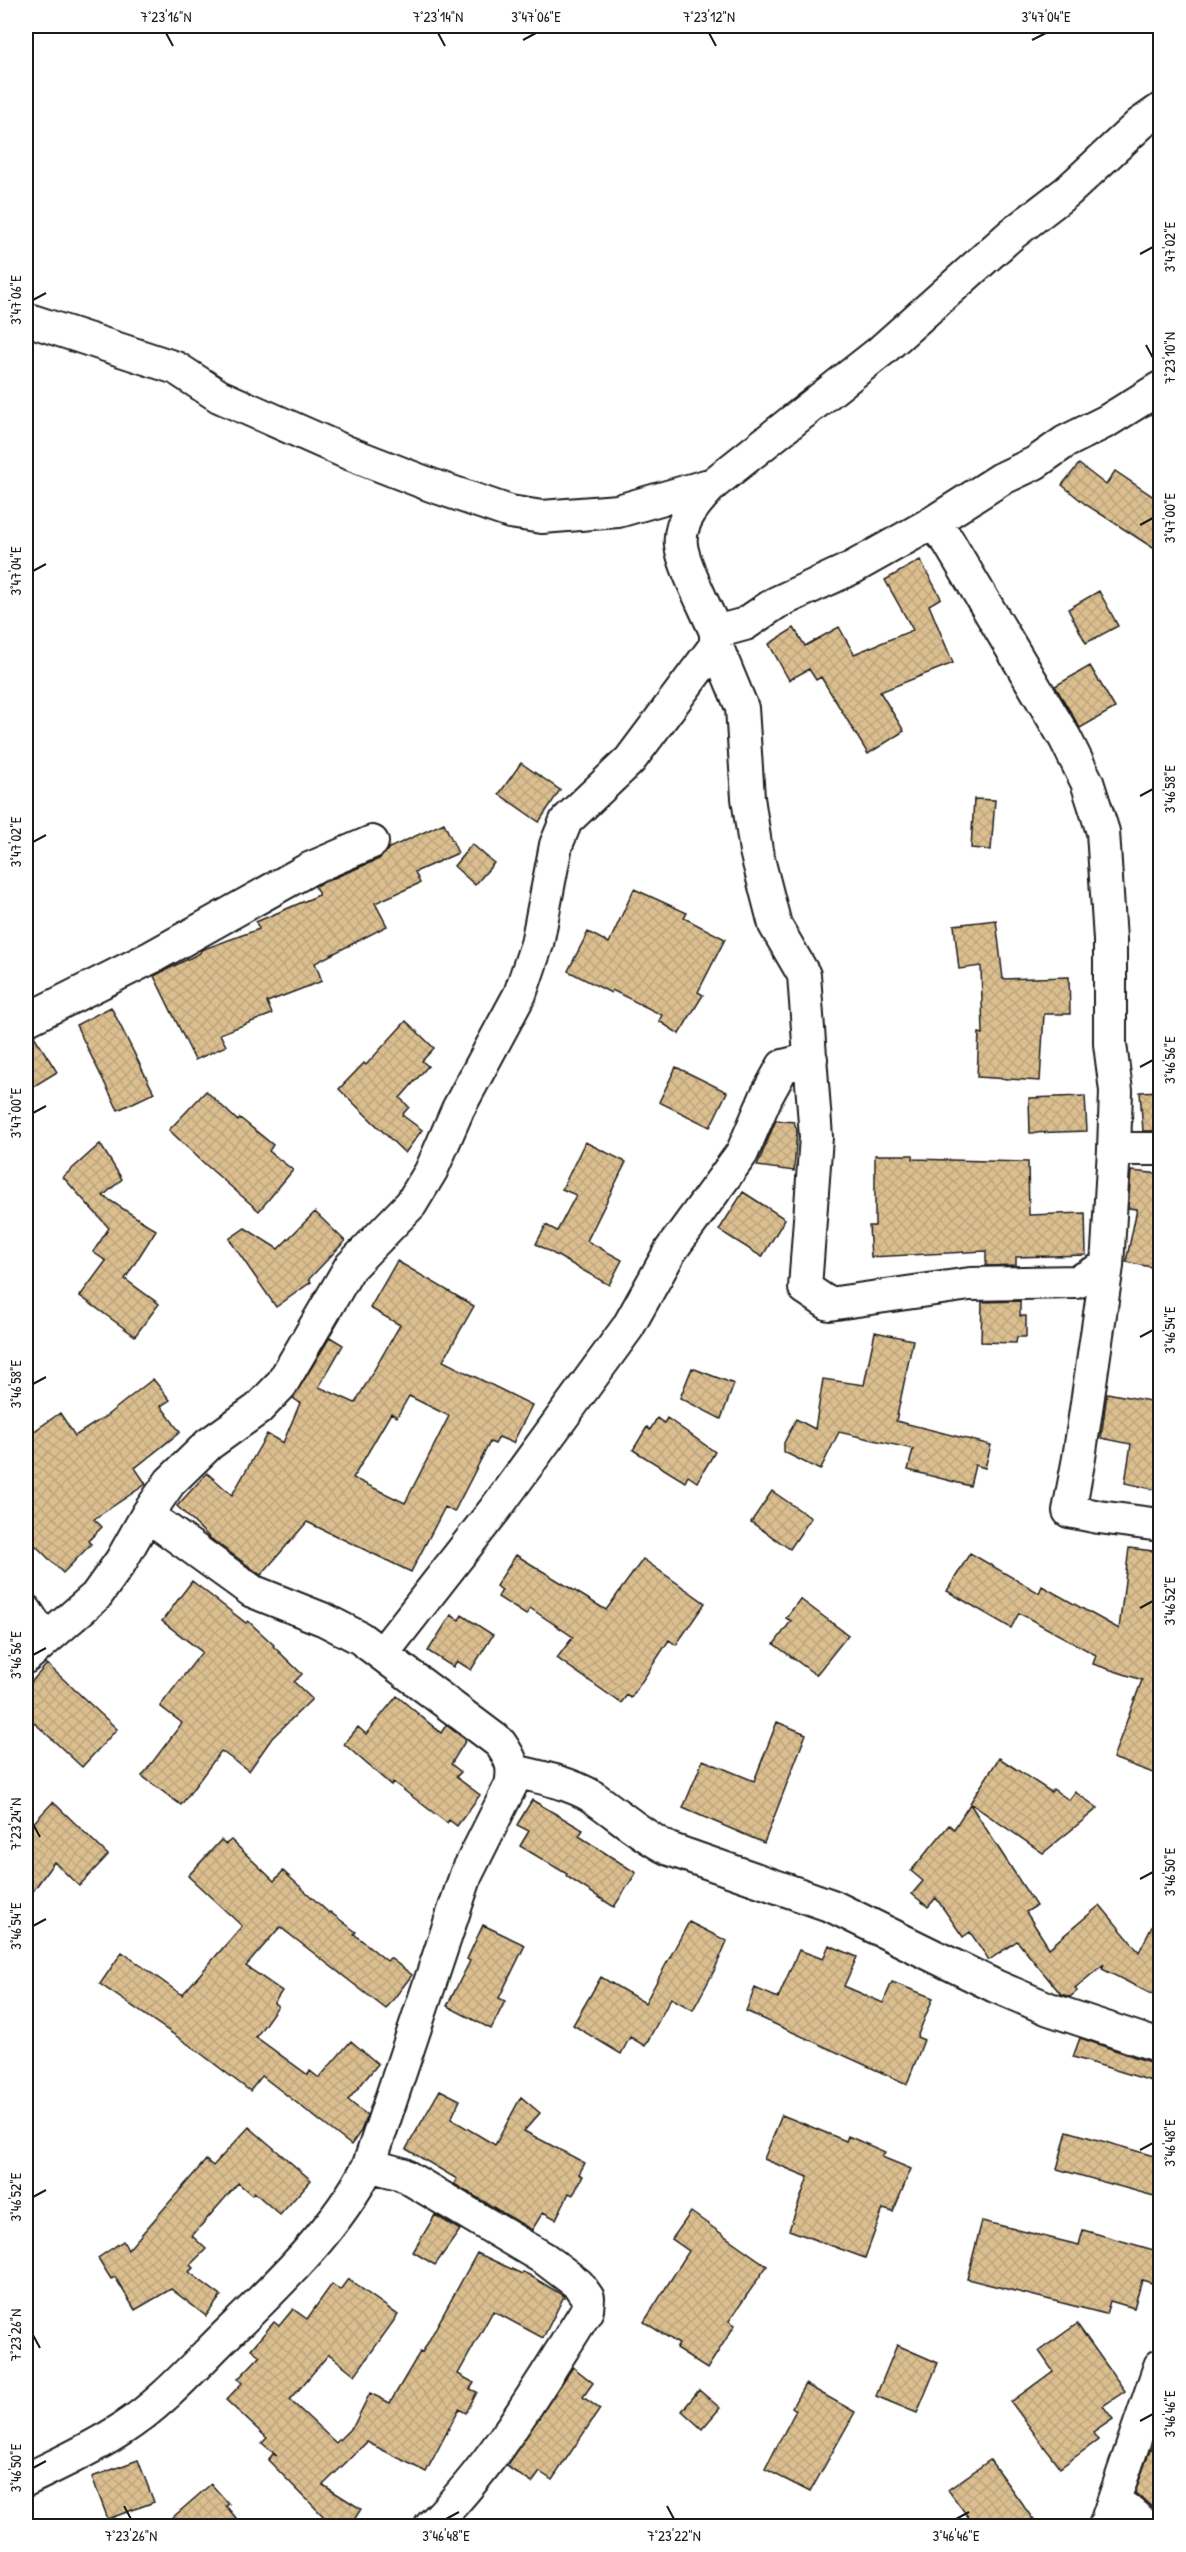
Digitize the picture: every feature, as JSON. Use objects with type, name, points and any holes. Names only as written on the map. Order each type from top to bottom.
[{"type":"street","points":[[1107,1266],[1077,1282],[970,1284],[829,1304],[805,1288],[816,1137],[804,975],[775,925],[756,851],[748,798],[742,708],[681,544],[683,528],[694,504],[713,484],[881,351],[1012,234],[1154,121]]},
{"type":"street","points":[[26,319],[176,368],[219,396],[346,452],[510,512],[542,517],[618,511],[713,484]]},
{"type":"street","points":[[26,1611],[35,1649],[96,1596],[121,1561],[147,1515],[170,1482],[209,1444],[258,1409],[281,1385],[350,1267],[411,1204],[431,1172],[458,1109],[520,994],[537,944],[556,844],[566,821],[630,760],[716,639],[745,624],[776,603],[852,568],[1001,479],[1035,463],[1065,442],[1107,421],[1161,388]]},
{"type":"street","points":[[932,522],[948,541],[1065,738],[1087,782],[1103,832],[1110,940],[1110,1044],[1116,1091],[1114,1149],[1107,1266],[1079,1458],[1069,1510],[1099,1517],[1161,1525]]},
{"type":"street","points":[[26,1020],[152,957],[309,869],[372,842]]},
{"type":"street","points":[[382,1654],[496,1508],[628,1327],[671,1250],[742,1153],[766,1097],[783,1066],[811,1059]]},
{"type":"street","points":[[1114,1149],[1161,1149]]},
{"type":"street","points":[[26,2480],[122,2429],[170,2391],[286,2274],[357,2188],[369,2165],[466,1875],[511,1785],[514,1771],[512,1760],[500,1743],[360,1638],[325,1620],[252,1591],[147,1515]]},
{"type":"street","points":[[514,1771],[554,1780],[591,1796],[648,1838],[669,1849],[832,1906],[995,1986],[1049,2009],[1161,2046]]},
{"type":"street","points":[[369,2165],[402,2174],[545,2259],[578,2284],[588,2298],[587,2310],[531,2400],[452,2506],[431,2526]]},
{"type":"street","points":[[1146,2526],[1110,2513],[1161,2366]]},
{"type":"building","points":[[1079,464],[1106,485],[1115,471],[1161,502],[1161,553],[1085,504],[1062,485]]},
{"type":"building","points":[[920,560],[941,598],[929,605],[953,663],[880,692],[904,731],[868,754],[821,677],[816,680],[809,669],[789,680],[769,644],[794,628],[805,646],[839,627],[854,654],[913,630],[885,580]]},
{"type":"building","points":[[1099,591],[1118,626],[1086,643],[1068,609]]},
{"type":"building","points":[[1090,666],[1115,708],[1080,728],[1055,686]]},
{"type":"building","points":[[521,763],[560,790],[539,822],[499,794]]},
{"type":"building","points":[[974,799],[995,800],[991,850],[971,848]]},
{"type":"building","points":[[444,823],[458,853],[415,872],[420,883],[375,903],[387,926],[315,963],[322,981],[267,1002],[272,1014],[220,1034],[226,1046],[195,1060],[154,976],[200,953],[201,950],[259,929],[256,922],[319,895],[315,886],[379,859],[389,848]]},
{"type":"building","points":[[472,844],[494,863],[475,885],[454,866]]},
{"type":"building","points":[[634,889],[687,913],[684,918],[725,939],[698,992],[703,995],[679,1034],[659,1021],[662,1015],[568,971],[588,932],[609,943]]},
{"type":"building","points":[[996,920],[1003,979],[1069,977],[1070,1014],[1044,1014],[1040,1081],[977,1077],[979,1033],[983,1034],[981,966],[959,969],[954,925]]},
{"type":"building","points":[[111,1007],[154,1093],[118,1110],[76,1025]]},
{"type":"building","points":[[406,1021],[434,1048],[422,1061],[428,1066],[400,1098],[409,1107],[402,1115],[422,1130],[405,1153],[339,1089],[364,1063],[366,1065]]},
{"type":"building","points":[[34,1036],[57,1072],[26,1091],[26,1038]]},
{"type":"building","points":[[676,1067],[727,1092],[710,1127],[659,1102]]},
{"type":"building","points":[[206,1091],[238,1121],[240,1118],[273,1145],[269,1151],[293,1170],[259,1211],[169,1130]]},
{"type":"building","points":[[1161,1091],[1161,1131],[1143,1131],[1140,1092]]},
{"type":"building","points":[[1085,1096],[1087,1131],[1030,1133],[1029,1098]]},
{"type":"building","points":[[776,1120],[794,1122],[797,1130],[794,1171],[757,1166]]},
{"type":"building","points":[[585,1142],[626,1162],[587,1241],[622,1260],[609,1285],[536,1244],[546,1225],[557,1231],[576,1195],[562,1189]]},
{"type":"building","points":[[100,1144],[122,1179],[103,1196],[156,1230],[125,1279],[159,1304],[135,1336],[80,1296],[106,1261],[93,1252],[109,1228],[63,1177]]},
{"type":"building","points":[[875,1155],[913,1155],[913,1159],[1028,1162],[1029,1215],[1085,1213],[1086,1255],[1016,1257],[1016,1265],[986,1266],[986,1251],[871,1257],[869,1226],[875,1226]]},
{"type":"building","points":[[1131,1171],[1161,1174],[1157,1225],[1161,1226],[1161,1269],[1126,1262],[1137,1209],[1128,1208]]},
{"type":"building","points":[[743,1192],[785,1219],[762,1257],[719,1230]]},
{"type":"building","points":[[315,1212],[345,1241],[309,1279],[311,1282],[276,1307],[229,1239],[245,1228],[278,1249]]},
{"type":"building","points":[[397,1261],[474,1306],[443,1361],[532,1405],[513,1443],[499,1437],[495,1444],[490,1442],[454,1512],[445,1507],[411,1572],[307,1522],[261,1575],[210,1538],[177,1506],[207,1473],[232,1495],[267,1434],[283,1443],[300,1403],[293,1398],[330,1337],[343,1345],[319,1387],[355,1403],[400,1325],[370,1308]],"holes":[[[409,1396],[449,1416],[405,1503],[353,1478],[391,1413],[397,1417]]]},
{"type":"building","points":[[1020,1301],[1020,1316],[1026,1316],[1026,1337],[1017,1337],[1016,1343],[981,1342],[982,1302]]},
{"type":"building","points":[[875,1332],[913,1340],[896,1421],[991,1445],[985,1468],[975,1465],[970,1486],[908,1470],[913,1449],[839,1432],[820,1470],[784,1452],[784,1443],[796,1419],[815,1429],[823,1379],[864,1385]]},
{"type":"building","points":[[692,1368],[734,1384],[721,1419],[680,1398]]},
{"type":"building","points":[[153,1379],[170,1400],[161,1406],[180,1432],[135,1468],[146,1484],[94,1519],[102,1527],[88,1541],[91,1544],[63,1573],[26,1536],[26,1437],[60,1413],[75,1436],[106,1416]]},
{"type":"building","points":[[1107,1393],[1161,1403],[1161,1491],[1125,1483],[1131,1444],[1101,1438]]},
{"type":"building","points":[[657,1418],[664,1423],[667,1418],[715,1452],[697,1482],[688,1476],[685,1482],[633,1450],[647,1427],[650,1430]]},
{"type":"building","points":[[772,1491],[811,1518],[790,1549],[751,1522]]},
{"type":"building","points":[[1129,1548],[1161,1552],[1161,1776],[1113,1758],[1142,1680],[1093,1664],[1096,1655],[1019,1613],[1011,1628],[947,1591],[970,1553],[1039,1593],[1042,1586],[1119,1629]]},
{"type":"building","points":[[516,1555],[606,1610],[643,1559],[705,1603],[676,1645],[669,1640],[631,1698],[627,1695],[621,1703],[557,1658],[573,1637],[530,1608],[526,1615],[498,1597],[502,1590],[496,1586]]},
{"type":"building","points":[[192,1581],[246,1623],[248,1621],[274,1645],[302,1674],[294,1682],[312,1699],[272,1738],[249,1771],[221,1751],[181,1805],[142,1776],[182,1723],[160,1706],[202,1652],[162,1621]]},
{"type":"building","points":[[800,1599],[848,1635],[816,1675],[774,1644],[791,1621],[786,1618]]},
{"type":"building","points":[[451,1615],[459,1620],[462,1615],[493,1635],[471,1670],[457,1661],[453,1667],[428,1651]]},
{"type":"building","points":[[47,1664],[117,1729],[82,1767],[26,1715],[26,1688]]},
{"type":"building","points":[[397,1696],[441,1733],[446,1725],[466,1740],[451,1764],[461,1772],[456,1777],[480,1795],[457,1826],[449,1820],[447,1823],[393,1782],[391,1785],[344,1744],[358,1727],[366,1734]]},
{"type":"building","points":[[777,1722],[806,1734],[764,1843],[683,1808],[703,1760],[754,1781]]},
{"type":"building","points":[[999,1758],[1051,1792],[1053,1789],[1069,1800],[1075,1792],[1098,1808],[1043,1853],[970,1803]]},
{"type":"building","points":[[532,1800],[583,1830],[579,1836],[636,1873],[614,1907],[566,1876],[567,1874],[520,1846],[529,1831],[517,1825]]},
{"type":"building","points":[[53,1802],[108,1855],[79,1886],[54,1862],[26,1901],[26,1831]]},
{"type":"building","points":[[970,1804],[1036,1906],[1026,1912],[1049,1948],[1100,1905],[1139,1952],[1161,1909],[1161,1999],[1102,1969],[1104,1964],[1075,1988],[1077,1991],[1070,1997],[1061,1994],[1017,1941],[989,1960],[970,1932],[963,1937],[936,1898],[928,1907],[912,1894],[923,1881],[911,1871],[949,1825],[954,1829]]},
{"type":"building","points":[[221,1840],[226,1844],[231,1840],[274,1881],[283,1871],[387,1961],[390,1958],[412,1975],[386,2009],[280,1927],[246,1966],[282,1991],[274,2003],[278,2006],[256,2037],[308,2075],[310,2071],[319,2078],[351,2041],[378,2064],[348,2100],[367,2115],[361,2131],[351,2145],[262,2076],[250,2091],[195,2049],[100,1984],[122,1952],[182,1995],[242,1926],[188,1876]]},
{"type":"building","points":[[689,1922],[727,1941],[693,2010],[671,1998],[645,2046],[630,2037],[621,2054],[573,2025],[601,1977],[645,2003]]},
{"type":"building","points":[[483,1925],[525,1945],[499,1998],[505,2001],[491,2029],[447,2006],[470,1961],[467,1959]]},
{"type":"building","points":[[829,1945],[857,1957],[844,1986],[883,2003],[892,1982],[933,1998],[917,2037],[924,2040],[907,2084],[746,2011],[755,1988],[778,1998],[799,1950],[823,1959]]},
{"type":"building","points":[[1080,2038],[1161,2066],[1161,2084],[1073,2057]]},
{"type":"building","points":[[440,2090],[460,2100],[451,2119],[495,2145],[521,2097],[540,2113],[524,2131],[585,2163],[579,2174],[583,2176],[573,2195],[569,2193],[556,2219],[543,2212],[532,2230],[454,2184],[457,2179],[406,2149]]},
{"type":"building","points":[[782,2115],[846,2141],[848,2136],[885,2152],[882,2157],[911,2169],[893,2212],[883,2209],[865,2258],[789,2230],[808,2177],[764,2159]]},
{"type":"building","points":[[249,2127],[311,2180],[280,2215],[254,2192],[252,2195],[238,2183],[192,2236],[206,2249],[190,2265],[193,2268],[189,2272],[221,2296],[206,2316],[171,2289],[135,2310],[115,2277],[111,2279],[98,2258],[123,2241],[128,2250],[206,2160],[213,2166]]},
{"type":"building","points":[[1067,2131],[1161,2158],[1161,2198],[1057,2169]]},
{"type":"building","points":[[691,2212],[767,2266],[729,2321],[735,2325],[707,2369],[676,2349],[679,2344],[644,2322],[689,2251],[672,2239]]},
{"type":"building","points":[[435,2215],[460,2230],[435,2265],[413,2252]]},
{"type":"building","points":[[982,2221],[1079,2245],[1083,2230],[1161,2252],[1161,2264],[1155,2284],[1142,2280],[1134,2308],[1110,2301],[1106,2314],[967,2279]]},
{"type":"building","points":[[477,2253],[522,2274],[523,2272],[564,2296],[543,2338],[493,2311],[458,2374],[474,2383],[470,2389],[477,2392],[466,2413],[459,2409],[426,2472],[367,2442],[323,2485],[361,2509],[350,2526],[333,2526],[268,2460],[273,2454],[277,2456],[262,2443],[267,2438],[226,2400],[242,2383],[238,2379],[260,2356],[251,2349],[274,2322],[279,2326],[293,2309],[307,2319],[332,2284],[340,2290],[348,2279],[398,2315],[355,2375],[329,2354],[290,2400],[336,2443],[354,2425],[370,2393],[390,2403],[420,2352],[422,2353]]},
{"type":"building","points":[[1077,2324],[1125,2391],[1103,2406],[1113,2419],[1093,2433],[1098,2440],[1060,2468],[1011,2402],[1053,2371],[1039,2351]]},
{"type":"building","points":[[897,2345],[938,2363],[917,2413],[876,2396]]},
{"type":"building","points":[[573,2367],[593,2383],[583,2397],[600,2409],[552,2480],[540,2472],[532,2483],[506,2466]]},
{"type":"building","points":[[805,2384],[855,2412],[810,2492],[765,2469],[796,2410],[792,2407]]},
{"type":"building","points":[[699,2390],[720,2408],[702,2429],[682,2411]]},
{"type":"building","points":[[1161,2437],[1161,2514],[1135,2493],[1149,2452]]},
{"type":"building","points":[[138,2460],[154,2502],[108,2519],[92,2477]]},
{"type":"building","points":[[990,2460],[1038,2526],[975,2526],[948,2490]]},
{"type":"building","points":[[211,2484],[229,2504],[226,2506],[236,2518],[226,2526],[163,2526]]}]
